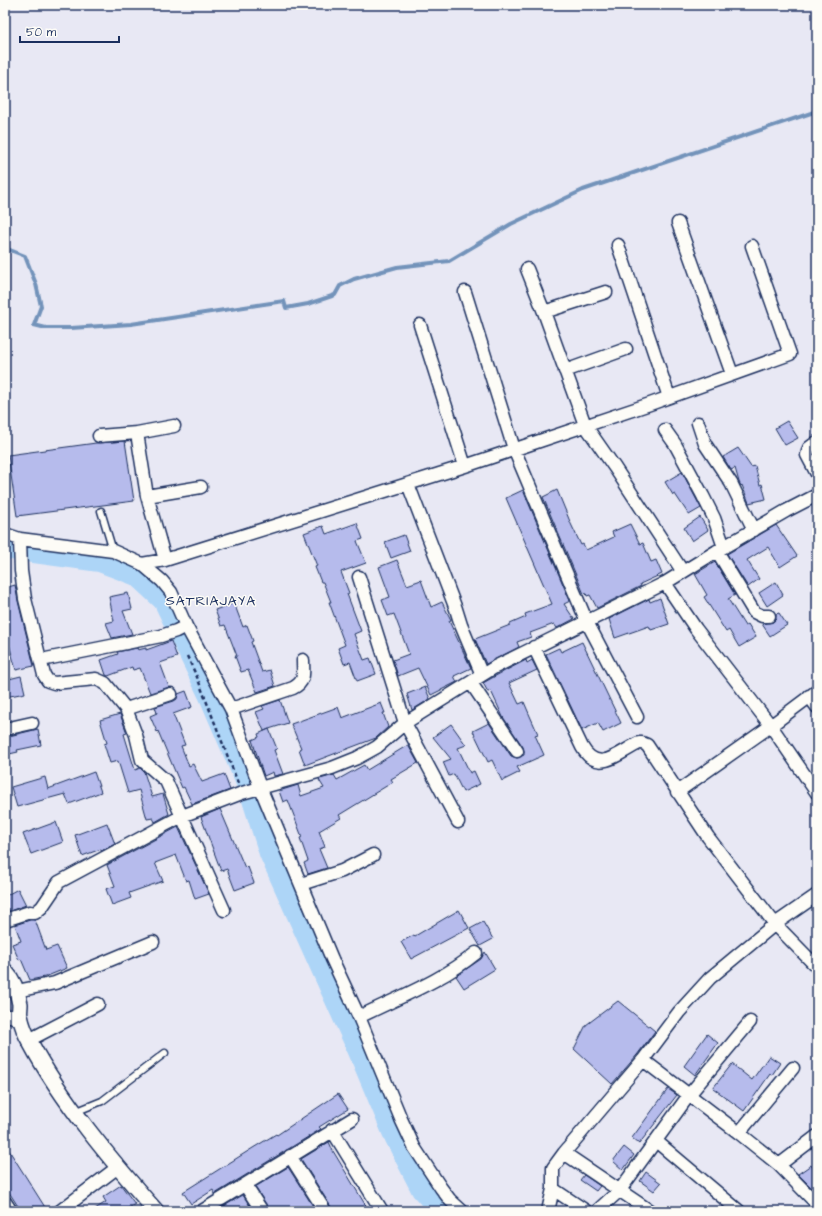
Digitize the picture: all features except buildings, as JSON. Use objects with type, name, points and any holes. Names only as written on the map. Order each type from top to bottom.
[{"type":"street","points":[[678,223],[732,374]]},
{"type":"street","points":[[618,245],[670,396]]},
{"type":"street","points":[[142,564],[165,560],[465,466],[514,448],[585,426],[790,354],[752,246]]},
{"type":"street","points":[[528,269],[585,426],[615,468],[683,572]]},
{"type":"street","points":[[465,292],[514,448],[588,622],[637,717]]},
{"type":"street","points":[[544,312],[606,292]]},
{"type":"street","points":[[420,325],[465,466]]},
{"type":"street","points":[[565,371],[626,349]]},
{"type":"street","points":[[698,422],[705,444],[731,483],[754,530]]},
{"type":"street","points":[[99,436],[137,433],[174,426]]},
{"type":"street","points":[[665,430],[675,444],[704,496],[714,518],[720,549],[754,612],[762,616],[769,616]]},
{"type":"street","points":[[137,433],[147,496],[165,560]]},
{"type":"street","points":[[817,442],[809,448],[807,455],[817,474]]},
{"type":"street","points":[[408,484],[461,625],[482,675]]},
{"type":"street","points":[[147,496],[201,487]]},
{"type":"street","points":[[5,920],[30,912],[35,913],[42,907],[59,882],[182,816],[260,787],[332,768],[357,758],[377,747],[404,723],[482,675],[534,647],[588,622],[665,583],[720,549],[817,495]]},
{"type":"street","points":[[5,534],[20,538],[113,551],[142,564],[162,581],[171,592],[186,626],[231,709],[260,787],[332,959],[359,1017],[414,1147],[441,1188],[450,1200],[462,1211]]},
{"type":"street","points":[[20,538],[21,571],[24,592],[44,675],[48,681],[54,683],[96,679],[105,683],[126,709],[136,735],[142,760],[166,781],[224,910]]},
{"type":"street","points":[[359,577],[404,723],[458,822]]},
{"type":"street","points":[[665,583],[696,629],[771,726],[817,793]]},
{"type":"street","points":[[40,660],[161,636],[186,626]]},
{"type":"street","points":[[534,647],[582,747],[589,757],[592,760],[601,761],[639,743],[645,744],[650,748],[677,792],[708,837],[776,924],[817,967]]},
{"type":"street","points":[[231,709],[299,685],[303,679],[303,660]]},
{"type":"street","points":[[471,683],[517,751]]},
{"type":"street","points":[[126,709],[171,694]]},
{"type":"street","points":[[677,792],[771,726],[813,694],[817,707]]},
{"type":"street","points":[[5,729],[32,723]]},
{"type":"street","points":[[301,884],[342,871],[373,855]]},
{"type":"street","points":[[548,1211],[553,1189],[553,1168],[643,1060],[679,1012],[710,978],[776,924],[817,895]]},
{"type":"street","points":[[17,991],[54,983],[153,942]]},
{"type":"street","points":[[359,1017],[440,977],[476,953]]},
{"type":"street","points":[[5,971],[17,991],[20,1005],[20,1017],[29,1040],[42,1064],[118,1168],[156,1211]]},
{"type":"street","points":[[29,1040],[98,1004]]},
{"type":"street","points":[[5,1016],[12,1016],[17,1019],[20,1017]]},
{"type":"street","points":[[597,1211],[620,1190],[690,1095],[750,1022]]},
{"type":"street","points":[[643,1060],[740,1133],[779,1165],[817,1204]]},
{"type":"street","points":[[740,1133],[793,1068]]},
{"type":"street","points":[[202,1211],[352,1119]]},
{"type":"street","points":[[332,1130],[382,1211]]},
{"type":"street","points":[[779,1165],[817,1136]]},
{"type":"street","points":[[656,1141],[739,1211]]},
{"type":"street","points":[[564,1153],[650,1211]]},
{"type":"street","points":[[290,1156],[325,1211]]},
{"type":"street","points":[[60,1211],[118,1168]]},
{"type":"street","points":[[245,1185],[262,1211]]},
{"type":"street","points":[[553,1189],[586,1211]]},
{"type":"lane","points":[[101,511],[113,551]]},
{"type":"lane","points":[[76,1112],[102,1101],[165,1053]]},
{"type":"path","points":[[174,632],[197,677],[242,793]]},
{"type":"green space","points":[[5,534],[113,551],[162,581],[231,709],[401,1119],[462,1211],[442,1211],[423,1189],[395,1134],[360,1051],[271,853],[251,790],[211,696],[165,600],[137,574],[100,560],[5,547]]},
{"type":"waterway","points":[[5,248],[25,256],[36,284],[41,306],[34,325],[46,328],[131,324],[284,301],[286,308],[308,304],[335,295],[340,286],[354,279],[397,267],[449,261],[511,224],[583,190],[817,111]]},
{"type":"waterway","points":[[5,547],[100,560],[137,574],[165,600],[211,696],[251,790],[271,853],[360,1051],[395,1134],[423,1189],[442,1211]]},
{"type":"district","name":"SATRIAJAYA","points":[[211,601]]}]
